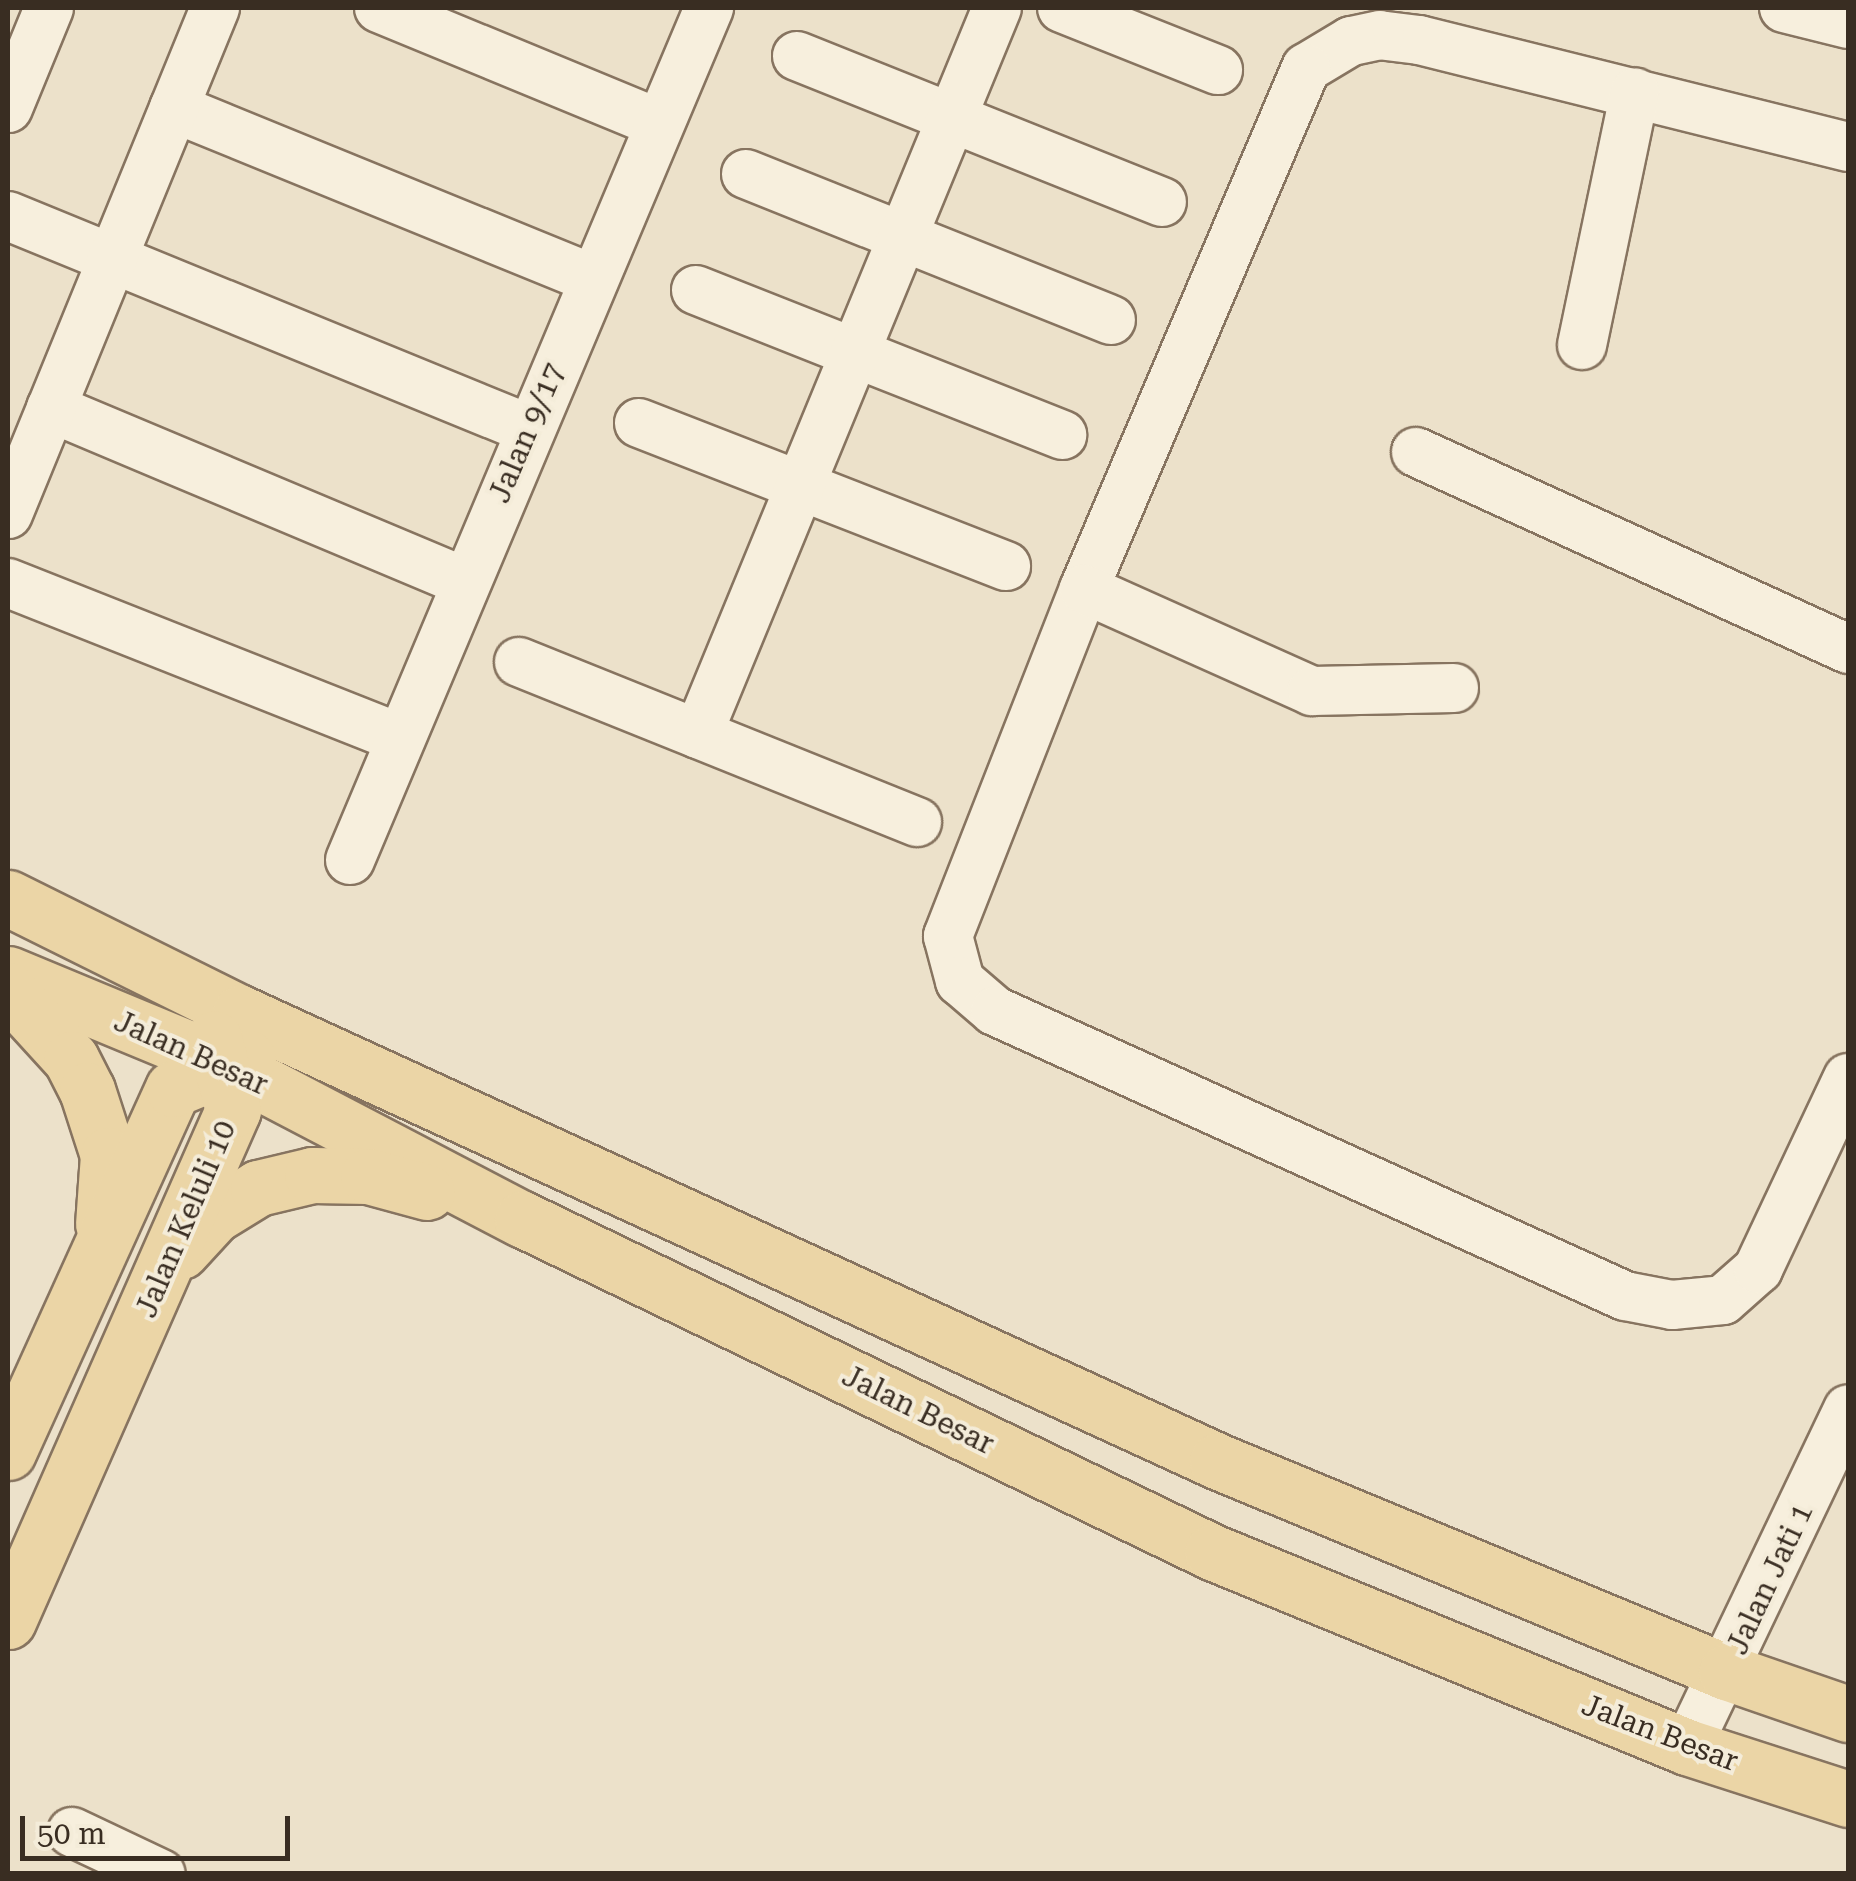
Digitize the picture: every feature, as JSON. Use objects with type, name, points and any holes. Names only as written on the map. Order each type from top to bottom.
[{"type":"main road","name":"Jalan Besar","points":[[8,898],[419,1095],[1217,1461],[1726,1672],[1848,1714]]},
{"type":"main road","points":[[101,944],[199,1018],[223,1064],[270,1054],[298,1056],[419,1095]]},
{"type":"main road","name":"Jalan Besar","points":[[8,974],[223,1064],[522,1219],[1212,1552],[1687,1746],[1848,1799]]},
{"type":"main road","points":[[8,990],[71,1058],[87,1090],[108,1155],[100,1262]]},
{"type":"main road","name":"Jalan Keluli 10","points":[[8,1452],[100,1262],[173,1089],[223,1064],[233,1110],[170,1262],[8,1621]]},
{"type":"main road","points":[[170,1262],[214,1215],[258,1188],[312,1176],[368,1176],[522,1219]]},
{"type":"street","points":[[8,108],[49,8]]},
{"type":"street","points":[[8,514],[215,8]]},
{"type":"street","points":[[379,8],[656,122]]},
{"type":"street","name":"Jalan 9/17","points":[[350,860],[656,122],[709,8]]},
{"type":"street","points":[[698,734],[996,8]]},
{"type":"street","points":[[1062,8],[1218,70]]},
{"type":"street","points":[[1784,8],[1848,24]]},
{"type":"street","points":[[1848,148],[1634,92],[1380,35],[1328,50],[1306,68],[1084,589],[948,925],[960,981],[995,1012],[1625,1296],[1690,1308],[1723,1300],[1758,1269],[1848,1078]]},
{"type":"street","points":[[797,56],[1162,202]]},
{"type":"street","points":[[1582,345],[1634,92]]},
{"type":"street","points":[[174,108],[591,278]]},
{"type":"street","points":[[746,174],[1112,320]]},
{"type":"street","points":[[8,216],[529,428]]},
{"type":"street","points":[[696,290],[1062,436]]},
{"type":"street","points":[[51,408],[465,582]]},
{"type":"street","points":[[639,423],[1006,566]]},
{"type":"street","points":[[1416,452],[1848,649]]},
{"type":"street","points":[[8,583],[400,738]]},
{"type":"street","points":[[1084,589],[1312,691],[1454,688]]},
{"type":"street","points":[[519,662],[917,822]]},
{"type":"street","name":"Jalan Jati 1","points":[[1687,1746],[1726,1672],[1848,1409]]},
{"type":"street","points":[[72,1832],[161,1874]]}]
